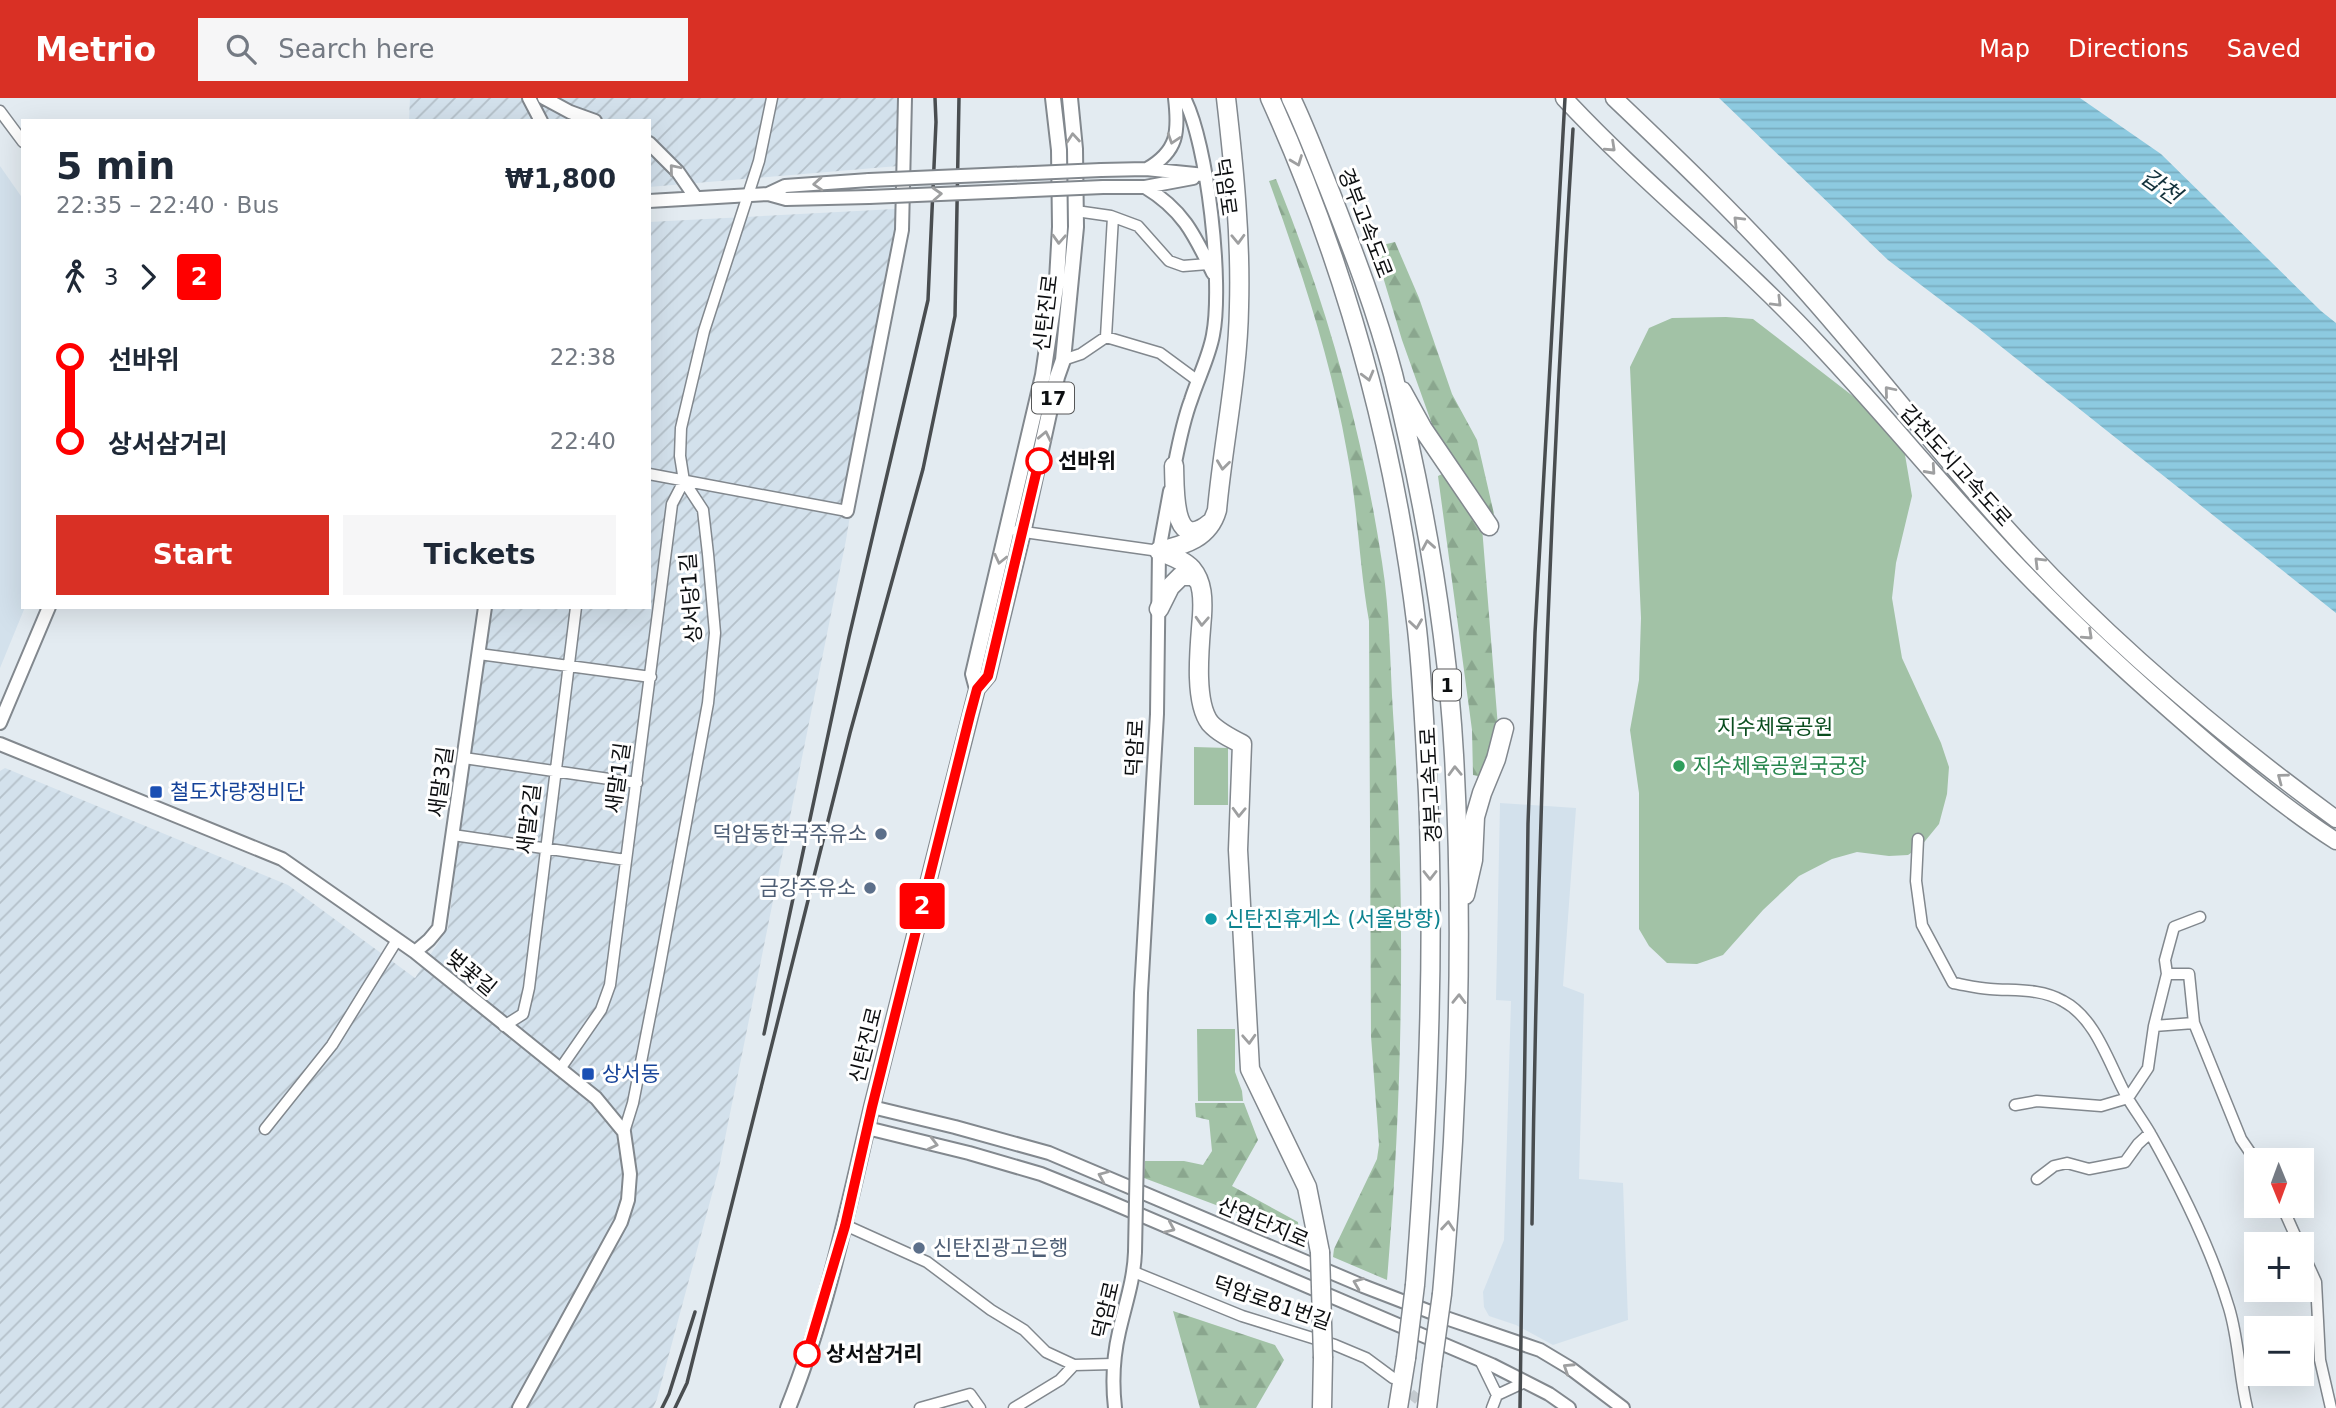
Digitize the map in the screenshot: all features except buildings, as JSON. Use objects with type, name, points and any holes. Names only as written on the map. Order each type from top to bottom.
[{"type":"highway","points":[[1159,551],[1191,542],[1200,536],[1215,518],[1236,355],[1239,307],[1235,170],[1226,98]]},
{"type":"highway","name":"경부고속도로","points":[[1270,98],[1325,233],[1352,313],[1375,403],[1399,517],[1417,629],[1427,776],[1430,954],[1426,1122],[1415,1285],[1398,1408]]},
{"type":"highway","name":"경부고속도로","points":[[1291,98],[1354,253],[1392,373],[1429,551],[1454,752],[1460,919],[1459,1061],[1442,1294],[1427,1408]]},
{"type":"highway","name":"갑천도시고속도로","points":[[1564,98],[1604,141],[1777,301],[2010,558],[2063,611],[2162,703],[2241,771],[2332,839]]},
{"type":"highway","name":"갑천도시고속도로","points":[[1614,98],[1797,282],[2021,544],[2075,598],[2178,694],[2336,819]]},
{"type":"highway","points":[[1392,373],[1423,429],[1489,526]]},
{"type":"highway","points":[[1174,466],[1175,500],[1181,525],[1188,530],[1198,530],[1215,518]]},
{"type":"highway","points":[[1159,551],[1191,568],[1199,582],[1203,602],[1200,664],[1203,707],[1209,722],[1227,737],[1242,744],[1238,850],[1250,1069],[1307,1187],[1320,1252],[1322,1408]]},
{"type":"highway","points":[[1159,609],[1170,587],[1181,576],[1194,576],[1199,582]]},
{"type":"highway","points":[[1460,919],[1473,860],[1475,817],[1504,728]]},
{"type":"main road","name":"신탄진로","points":[[977,689],[973,674],[1043,374],[1057,280],[1060,227],[1059,150],[1053,98]]},
{"type":"main road","name":"신탄진로","points":[[788,1408],[799,1381],[845,1226],[872,1107],[977,689],[988,676],[1063,360],[1076,211],[1070,98]]},
{"type":"street","points":[[529,98],[540,119]]},
{"type":"street","points":[[544,98],[589,119]]},
{"type":"street","name":"상서당1길","points":[[624,1132],[633,1103],[659,970],[708,703],[713,660],[715,632],[702,510],[684,481],[680,456],[681,428],[704,331],[749,195],[772,98]]},
{"type":"street","points":[[651,474],[847,511],[902,230],[905,98]]},
{"type":"street","points":[[1146,169],[1161,161],[1171,148],[1177,132],[1175,98]]},
{"type":"street","name":"덕암로","points":[[1115,1408],[1113,1363],[1134,1272],[1140,993],[1157,714],[1159,551],[1179,440],[1214,332],[1215,278],[1205,176],[1195,124],[1184,98]]},
{"type":"street","points":[[0,111],[21,139]]},
{"type":"street","points":[[651,146],[678,172],[696,198]]},
{"type":"street","points":[[768,194],[785,186],[1101,170],[1146,169],[1205,176]]},
{"type":"street","points":[[651,201],[768,194],[786,199],[1145,187],[1205,176]]},
{"type":"street","points":[[1145,187],[1164,199],[1181,216],[1215,278]]},
{"type":"street","points":[[1076,211],[1113,217],[1138,226],[1169,261],[1183,266],[1208,264]]},
{"type":"street","points":[[1106,337],[1113,217]]},
{"type":"street","points":[[1063,360],[1082,354],[1106,337]]},
{"type":"street","points":[[1106,337],[1160,354],[1198,380]]},
{"type":"street","name":"새말1길","points":[[560,1069],[601,1010],[610,985],[672,504],[684,481]]},
{"type":"street","points":[[1007,530],[1159,551]]},
{"type":"street","points":[[651,592],[661,593]]},
{"type":"street","points":[[0,723],[48,609]]},
{"type":"street","name":"새말3길","points":[[415,952],[439,928],[485,609]]},
{"type":"street","name":"새말2길","points":[[504,1026],[523,1014],[529,988],[576,609]]},
{"type":"street","points":[[479,654],[651,677]]},
{"type":"street","name":"벚꽃길","points":[[0,744],[282,859],[415,952],[596,1098],[624,1132]]},
{"type":"street","points":[[464,758],[637,783]]},
{"type":"street","points":[[453,835],[626,860]]},
{"type":"street","points":[[1918,839],[1916,881],[1922,925],[1953,983],[2032,990],[2064,1001],[2085,1018],[2150,1133],[2196,1222],[2230,1310],[2247,1408]]},
{"type":"street","points":[[2015,1105],[2037,1101],[2101,1106],[2128,1098],[2148,1068],[2154,1026],[2167,974],[2165,960],[2174,927],[2200,917]]},
{"type":"street","points":[[265,1129],[332,1045],[397,940]]},
{"type":"street","points":[[2167,974],[2189,974],[2194,1023],[2241,1139],[2247,1148]]},
{"type":"street","points":[[2154,1026],[2194,1023]]},
{"type":"street","name":"산업단지로","points":[[872,1107],[1049,1153],[1363,1286],[1540,1350],[1570,1368],[1623,1408]]},
{"type":"street","name":"산업단지로","points":[[867,1128],[1041,1174],[1480,1360],[1549,1394],[1569,1408]]},
{"type":"street","points":[[519,1408],[621,1223],[628,1200],[630,1174],[624,1132]]},
{"type":"street","points":[[2037,1179],[2054,1166],[2067,1163],[2089,1169],[2125,1162],[2150,1133]]},
{"type":"street","points":[[845,1226],[927,1262],[991,1310],[1024,1329],[1046,1352],[1074,1365],[1113,1363]]},
{"type":"street","name":"덕암로81번길","points":[[1134,1272],[1242,1316],[1335,1345],[1366,1358],[1393,1378]]},
{"type":"street","points":[[2314,1278],[2320,1360],[2331,1408]]},
{"type":"street","points":[[1480,1360],[1497,1395]]},
{"type":"street","points":[[1014,1408],[1060,1380],[1074,1365]]},
{"type":"street","points":[[1492,1408],[1497,1395],[1525,1382]]},
{"type":"street","points":[[920,1408],[970,1394],[980,1408]]},
{"type":"shaded area","points":[[410,98],[901,98],[898,166],[651,187],[651,119],[409,119]]},
{"type":"shaded area","points":[[0,166],[21,196],[21,609],[24,609],[0,668]]},
{"type":"shaded area","points":[[895,209],[896,234],[846,540],[719,1168],[653,1408],[0,1408],[0,771],[5,768],[288,885],[415,978],[448,928],[488,609],[651,609],[651,222]]},
{"type":"shaded area","points":[[1500,803],[1576,808],[1563,986],[1584,994],[1579,1179],[1623,1183],[1628,1320],[1553,1345],[1516,1325],[1489,1316],[1484,1307],[1483,1292],[1504,1240],[1511,1001],[1496,1000]]},
{"type":"green space","points":[[1276,179],[1311,272],[1353,415],[1374,513],[1387,600],[1400,855],[1401,996],[1397,1138],[1387,1280],[1333,1257],[1334,1249],[1377,1159],[1379,1145],[1371,1036],[1369,621],[1351,473],[1333,383],[1314,315],[1269,181]]},
{"type":"green space","points":[[1395,242],[1419,298],[1452,394],[1477,440],[1494,514],[1487,516],[1434,430],[1402,340],[1374,247]]},
{"type":"green space","name":"지수체육공원","points":[[1672,318],[1753,319],[1858,400],[1904,449],[1912,496],[1896,563],[1892,598],[1902,658],[1941,743],[1949,767],[1947,794],[1939,824],[1921,846],[1908,855],[1889,856],[1857,852],[1832,859],[1799,876],[1763,910],[1723,955],[1697,964],[1667,963],[1649,946],[1639,929],[1639,793],[1630,730],[1639,680],[1641,618],[1630,367],[1649,328]]},
{"type":"green space","points":[[1444,473],[1482,527],[1498,727],[1481,777],[1473,775],[1472,730],[1438,476]]},
{"type":"green space","points":[[1194,747],[1228,748],[1228,805],[1194,805]]},
{"type":"green space","points":[[1197,1029],[1235,1029],[1235,1072],[1243,1101],[1198,1101]]},
{"type":"green space","points":[[1195,1103],[1244,1103],[1258,1140],[1232,1186],[1298,1222],[1299,1236],[1144,1178],[1145,1161],[1184,1161],[1203,1165],[1212,1151],[1209,1120],[1196,1117]]},
{"type":"green space","points":[[1173,1311],[1275,1345],[1284,1360],[1256,1408],[1200,1408]]},
{"type":"water","name":"갑천","points":[[1719,98],[2080,98],[2161,154],[2336,323],[2336,613],[1979,329],[1888,260]]},
{"type":"tunnel","points":[[1399,1384],[1428,1408]]},
{"type":"railway","points":[[764,1034],[849,637],[928,300],[935,98]]},
{"type":"railway","points":[[675,1408],[687,1383],[850,733],[923,469],[955,316],[959,98]]},
{"type":"railway","points":[[1520,1408],[1528,824],[1535,633],[1565,98]]},
{"type":"railway","points":[[1532,1224],[1546,677],[1573,129]]},
{"type":"railway","points":[[662,1408],[695,1312]]},
{"type":"bus line","name":"2","points":[[807,1354],[845,1226],[970,715],[977,689],[988,676],[1039,461]]},
{"type":"place","name":"선바위","points":[[1039,461]]},
{"type":"place","name":"지수체육공원국궁장","points":[[1679,766]]},
{"type":"place","name":"철도차량정비단","points":[[156,792]]},
{"type":"place","name":"덕암동한국주유소","points":[[881,834]]},
{"type":"place","name":"금강주유소","points":[[870,888]]},
{"type":"place","name":"신탄진휴게소 (서울방향)","points":[[1211,919]]},
{"type":"place","name":"상서동","points":[[588,1074]]},
{"type":"place","name":"신탄진광고은행","points":[[919,1248]]},
{"type":"place","name":"상서삼거리","points":[[807,1354]]}]
